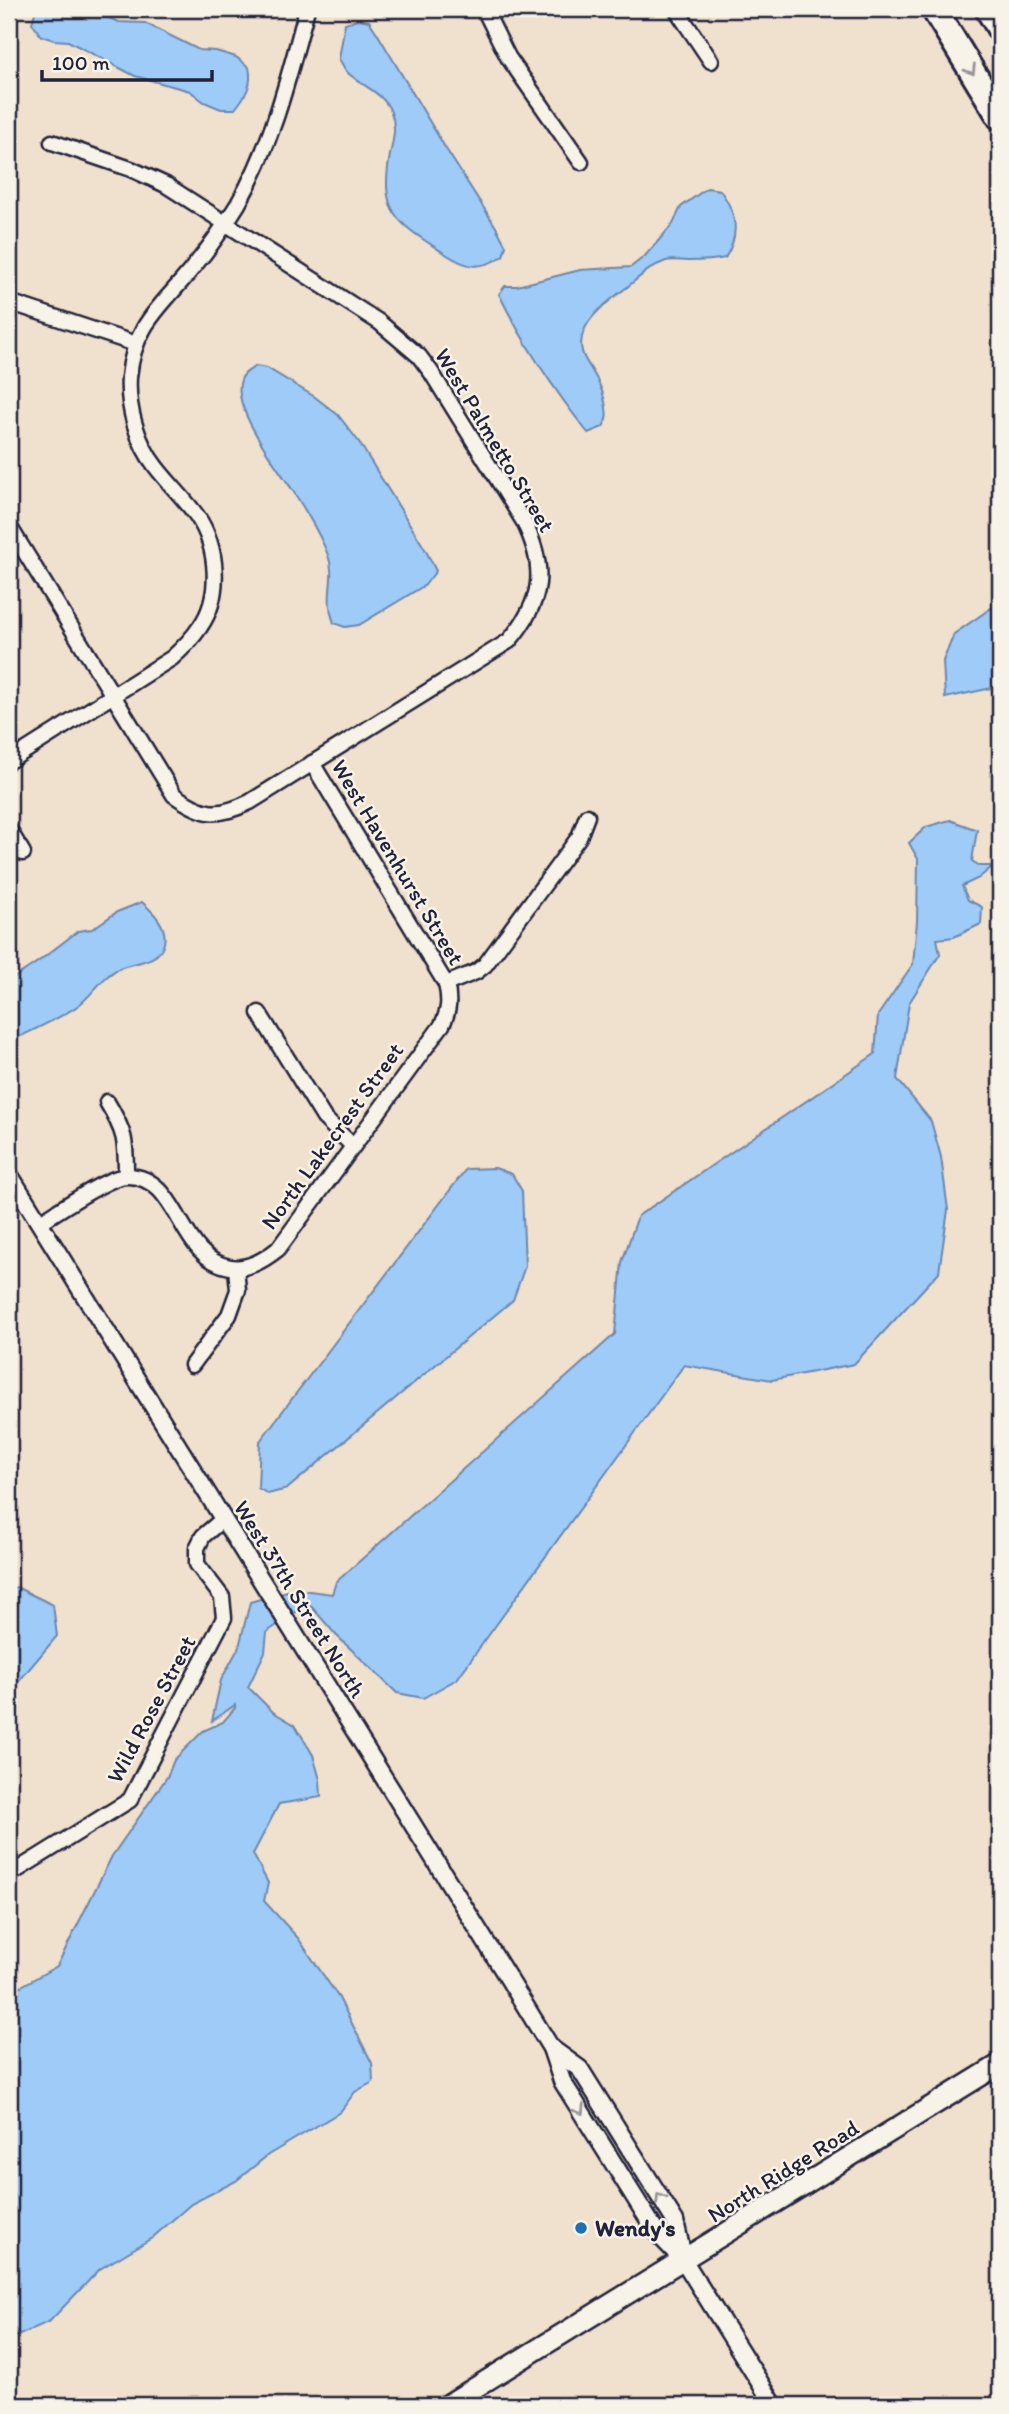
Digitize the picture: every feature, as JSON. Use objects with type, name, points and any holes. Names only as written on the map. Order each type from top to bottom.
[{"type":"highway","points":[[988,9],[1000,29]]},
{"type":"highway","points":[[938,16],[1000,117]]},
{"type":"main road","name":"North Ridge Road","points":[[447,2405],[1000,2064]]},
{"type":"street","points":[[9,761],[172,658],[202,625],[212,600],[215,567],[208,538],[198,517],[153,464],[139,436],[130,407],[130,376],[136,344],[157,307],[195,266],[226,223],[257,166],[274,124],[307,9]]},
{"type":"street","points":[[484,9],[508,57],[581,162]]},
{"type":"street","points":[[676,9],[711,61]]},
{"type":"street","name":"West Palmetto Street","points":[[52,142],[131,169],[166,185],[379,322],[419,356],[524,522],[534,543],[538,567],[536,598],[526,621],[509,641],[235,810],[216,813],[195,810],[174,796],[113,695]]},
{"type":"street","points":[[9,302],[136,344]]},
{"type":"street","points":[[9,526],[113,695]]},
{"type":"street","name":"West Havenhurst Street","points":[[312,763],[446,984]]},
{"type":"street","points":[[446,984],[485,965],[579,837],[587,816]]},
{"type":"street","points":[[9,830],[23,853]]},
{"type":"street","name":"North Lakecrest Street","points":[[236,1268],[264,1260],[278,1249],[442,1025],[448,1013],[446,984]]},
{"type":"street","points":[[259,1013],[324,1118],[353,1146]]},
{"type":"street","points":[[107,1102],[124,1136],[126,1175]]},
{"type":"street","name":"West 37th Street North","points":[[9,1174],[551,2048],[562,2081],[649,2221],[684,2261],[774,2405]]},
{"type":"street","points":[[39,1223],[110,1180],[126,1175],[148,1180],[159,1189],[196,1247],[207,1259],[222,1266],[236,1268],[237,1290],[229,1315],[192,1365]]},
{"type":"street","name":"Wild Rose Street","points":[[9,1875],[130,1800],[223,1618],[222,1597],[197,1564],[197,1548],[203,1536],[223,1519]]},
{"type":"water","points":[[36,9],[85,9],[119,22],[145,23],[199,50],[216,51],[236,57],[249,67],[248,90],[235,109],[221,109],[204,102],[190,91],[135,76],[68,41],[41,36],[32,23]]},
{"type":"water","points":[[359,19],[369,21],[377,33],[496,227],[506,246],[503,256],[495,261],[480,266],[460,262],[415,233],[396,215],[387,191],[394,134],[391,112],[378,95],[348,73],[339,59],[345,23]]},
{"type":"water","points":[[707,188],[720,190],[733,215],[735,232],[725,258],[702,261],[671,260],[654,267],[598,311],[585,329],[581,348],[602,390],[607,412],[603,427],[588,433],[540,366],[499,294],[505,286],[517,286],[580,270],[631,267],[645,256],[673,224],[681,207]]},
{"type":"water","points":[[256,366],[267,368],[315,397],[338,415],[359,442],[436,571],[425,585],[359,625],[345,627],[334,623],[330,604],[331,572],[325,547],[259,439],[243,406],[241,380]]},
{"type":"water","points":[[1000,602],[1000,688],[945,698],[943,661],[954,634]]},
{"type":"water","points":[[950,820],[977,830],[972,861],[980,866],[993,866],[979,878],[962,886],[968,900],[982,907],[981,924],[954,937],[937,939],[940,954],[909,1003],[897,1079],[931,1121],[941,1157],[948,1210],[939,1272],[854,1364],[772,1380],[684,1365],[457,1679],[423,1698],[397,1693],[336,1635],[311,1606],[302,1608],[267,1632],[265,1652],[248,1687],[273,1712],[295,1725],[313,1755],[320,1780],[321,1797],[279,1804],[253,1854],[268,1883],[264,1901],[298,1938],[339,1998],[372,2063],[373,2082],[355,2092],[340,2112],[268,2155],[236,2181],[191,2204],[152,2238],[100,2269],[50,2321],[9,2340],[9,1993],[57,1966],[112,1856],[167,1777],[174,1760],[203,1731],[223,1722],[235,1708],[235,1705],[212,1721],[221,1680],[239,1647],[250,1602],[294,1589],[332,1594],[336,1582],[615,1334],[622,1262],[638,1216],[875,1054],[878,1015],[913,964],[918,859],[909,843],[926,827]]},
{"type":"water","points":[[142,902],[159,920],[164,931],[164,943],[158,954],[148,960],[118,969],[73,1009],[9,1042],[9,977],[15,977],[39,961],[78,931],[92,929],[117,912]]},
{"type":"water","points":[[495,1168],[512,1174],[522,1191],[525,1266],[513,1300],[287,1489],[268,1494],[258,1488],[260,1441],[466,1169]]},
{"type":"water","points":[[16,1587],[53,1605],[57,1636],[9,1693],[9,1592]]},
{"type":"place","name":"Wendy's","points":[[581,2228]]}]
